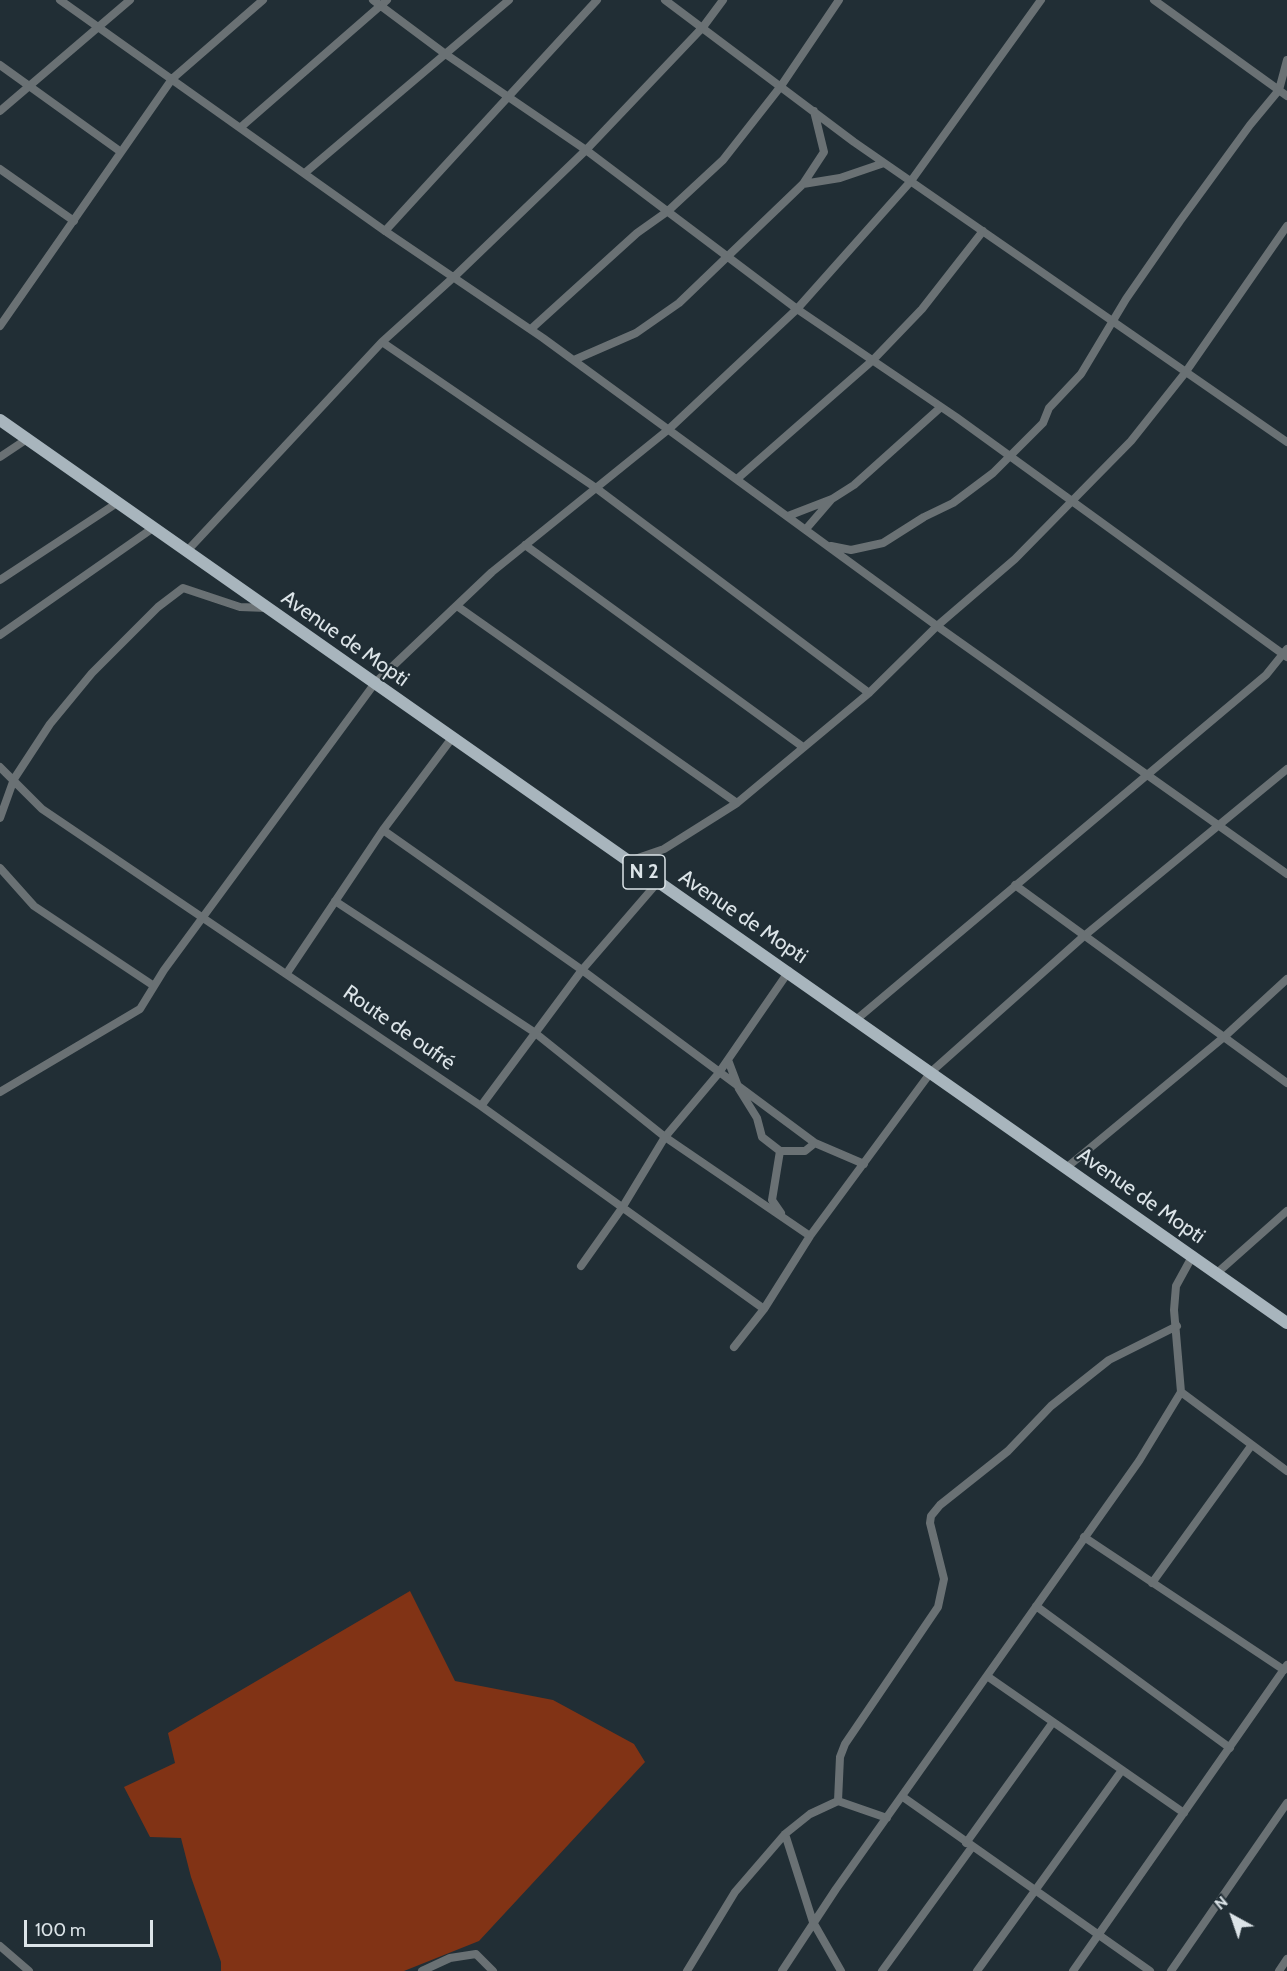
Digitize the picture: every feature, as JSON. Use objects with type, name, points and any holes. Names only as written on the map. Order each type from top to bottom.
[{"type":"main road","name":"Avenue de Mopti","points":[[0,420],[857,1019],[1287,1323]]},
{"type":"street","points":[[60,0],[306,172],[385,231],[531,329],[937,626],[1287,874]]},
{"type":"street","points":[[0,111],[130,0]]},
{"type":"street","points":[[0,327],[171,79],[263,0]]},
{"type":"street","points":[[306,172],[509,0]]},
{"type":"street","points":[[385,231],[597,0]]},
{"type":"street","points":[[665,0],[884,163],[1287,442]]},
{"type":"street","points":[[186,551],[382,342],[455,276],[586,150],[703,27],[723,0]]},
{"type":"street","points":[[531,329],[637,233],[668,211],[723,160],[781,86],[839,0]]},
{"type":"street","points":[[0,1092],[140,1009],[203,917],[375,684],[525,545],[669,429],[797,309],[911,181],[1041,0]]},
{"type":"street","points":[[1154,0],[1287,96]]},
{"type":"street","points":[[241,127],[380,2],[444,53],[586,150],[797,309],[941,407],[1286,654],[1266,675],[857,1019]]},
{"type":"street","points":[[827,545],[851,550],[883,543],[924,517],[953,503],[1010,457],[1043,423],[1049,408],[1081,374],[1112,322],[1192,204],[1250,125],[1279,90],[1287,60]]},
{"type":"street","points":[[0,65],[121,152]]},
{"type":"street","points":[[574,360],[636,333],[679,303],[803,184],[824,152],[814,111]]},
{"type":"street","points":[[803,184],[840,178],[884,163]]},
{"type":"street","points":[[0,169],[74,220]]},
{"type":"street","points":[[629,861],[664,849],[737,803],[869,693],[937,626],[1016,559],[1131,441],[1185,373],[1287,226]]},
{"type":"street","points":[[737,479],[873,360],[922,309],[983,231]]},
{"type":"street","points":[[382,342],[596,488],[869,693]]},
{"type":"street","points":[[788,516],[832,499],[854,485],[941,407]]},
{"type":"street","points":[[0,457],[27,439]]},
{"type":"street","points":[[806,529],[832,499]]},
{"type":"street","points":[[0,580],[117,502]]},
{"type":"street","points":[[0,635],[153,528]]},
{"type":"street","points":[[525,545],[803,747]]},
{"type":"street","points":[[0,818],[14,779],[50,724],[93,673],[136,628],[183,588],[240,607],[268,608]]},
{"type":"street","points":[[457,606],[737,803]]},
{"type":"street","points":[[287,973],[383,830],[452,738]]},
{"type":"street","name":"Route de oufré","points":[[0,766],[42,809],[481,1106],[764,1309]]},
{"type":"street","points":[[734,1347],[764,1309],[810,1236],[932,1072],[1084,936],[1218,824],[1287,770]]},
{"type":"street","points":[[383,830],[582,970],[718,1074],[815,1143],[864,1164]]},
{"type":"street","points":[[0,868],[34,906],[154,986]]},
{"type":"street","points":[[481,1106],[582,970],[658,882]]},
{"type":"street","points":[[1015,885],[1287,1083]]},
{"type":"street","points":[[335,901],[534,1032],[665,1137],[810,1236]]},
{"type":"street","points":[[580,1266],[622,1208],[665,1137],[718,1074],[789,972]]},
{"type":"street","points":[[1066,1167],[1224,1037],[1287,979]]},
{"type":"street","points":[[728,1060],[740,1089],[757,1118],[762,1137],[780,1151],[804,1151],[815,1143]]},
{"type":"street","points":[[780,1151],[772,1200],[784,1218]]},
{"type":"street","points":[[1217,1273],[1287,1211]]},
{"type":"street","points":[[782,1971],[813,1922],[1138,1461],[1181,1392],[1176,1326],[1176,1286],[1193,1255]]},
{"type":"street","points":[[838,1801],[840,1757],[845,1744],[938,1607],[944,1579],[930,1522],[931,1515],[940,1505],[1008,1451],[1051,1406],[1109,1360],[1176,1326]]},
{"type":"street","points":[[1181,1392],[1287,1471]]},
{"type":"street","points":[[1152,1583],[1251,1446]]},
{"type":"street","points":[[1074,1971],[1285,1668],[1084,1537]]},
{"type":"street","points":[[1036,1606],[1230,1748]]},
{"type":"street","points":[[987,1677],[1184,1813]]},
{"type":"street","points":[[882,1971],[1053,1722]]},
{"type":"street","points":[[977,1971],[1122,1770]]},
{"type":"street","points":[[903,1797],[1150,1971]]},
{"type":"street","points":[[687,1971],[735,1892],[785,1834],[810,1814],[838,1801],[887,1818]]},
{"type":"street","points":[[1171,1971],[1287,1803]]},
{"type":"street","points":[[785,1834],[813,1922],[841,1971]]},
{"type":"street","points":[[0,1946],[29,1971]]},
{"type":"street","points":[[422,1971],[450,1958],[476,1954],[493,1971]]},
{"type":"street","points":[[1279,1971],[1287,1959]]},
{"type":"shaded area","points":[[410,1591],[455,1681],[553,1700],[634,1744],[645,1762],[479,1941],[404,1971],[221,1971],[221,1962],[191,1877],[181,1838],[150,1837],[124,1787],[175,1763],[168,1733]]}]
